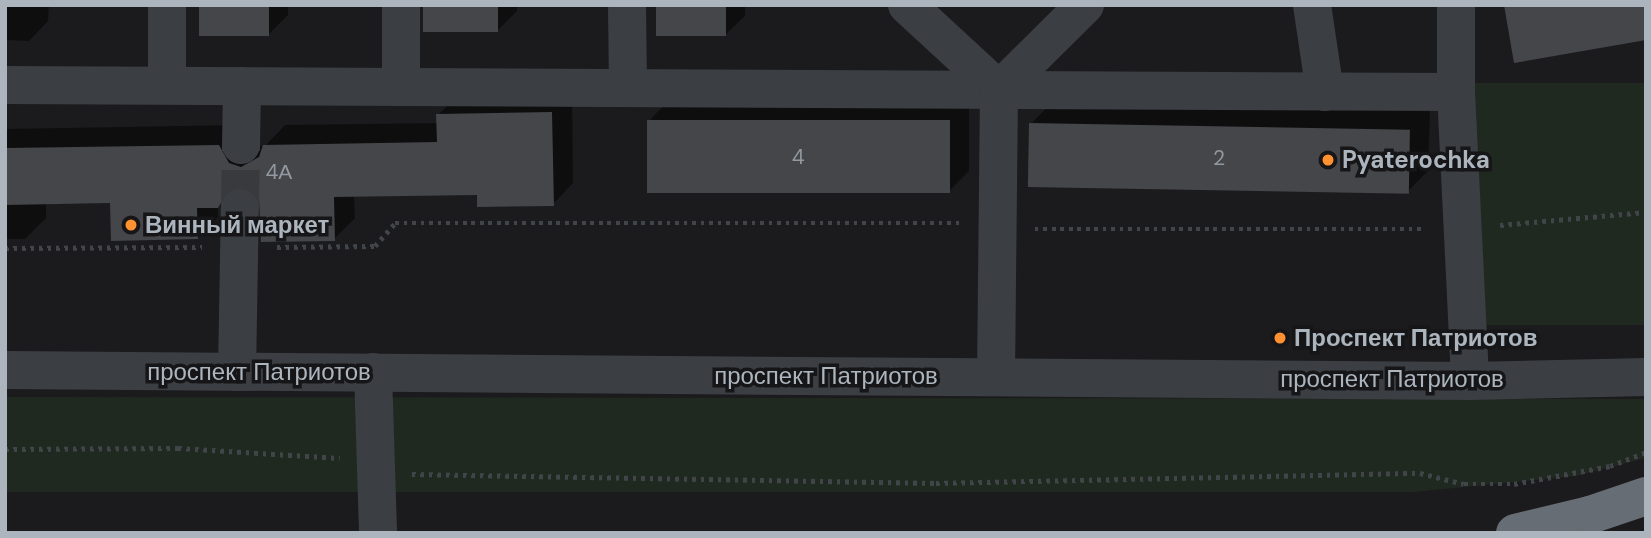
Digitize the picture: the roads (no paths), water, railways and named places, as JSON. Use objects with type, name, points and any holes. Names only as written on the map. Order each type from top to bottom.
[{"type":"highway","points":[[1515,533],[1590,515],[1646,496]]},
{"type":"street","points":[[167,5],[167,85]]},
{"type":"street","points":[[401,5],[401,86]]},
{"type":"street","points":[[627,5],[628,88]]},
{"type":"street","points":[[907,5],[999,90]]},
{"type":"street","points":[[996,377],[999,90],[1085,5]]},
{"type":"street","points":[[1312,5],[1325,92]]},
{"type":"street","points":[[1456,5],[1456,92],[1470,381]]},
{"type":"street","points":[[5,85],[1456,92]]},
{"type":"street","points":[[241,145],[242,86]]},
{"type":"street","points":[[237,372],[240,208]]},
{"type":"street","name":"проспект Патриотов","points":[[5,370],[1470,381],[1646,377]]},
{"type":"street","points":[[373,372],[378,533]]},
{"type":"tunnel","points":[[240,208],[241,145]]},
{"type":"place","name":"Pyaterochka","points":[[1328,160]]},
{"type":"place","name":"Винный маркет","points":[[131,225]]},
{"type":"place","name":"Проспект Патриотов","points":[[1280,338]]}]
